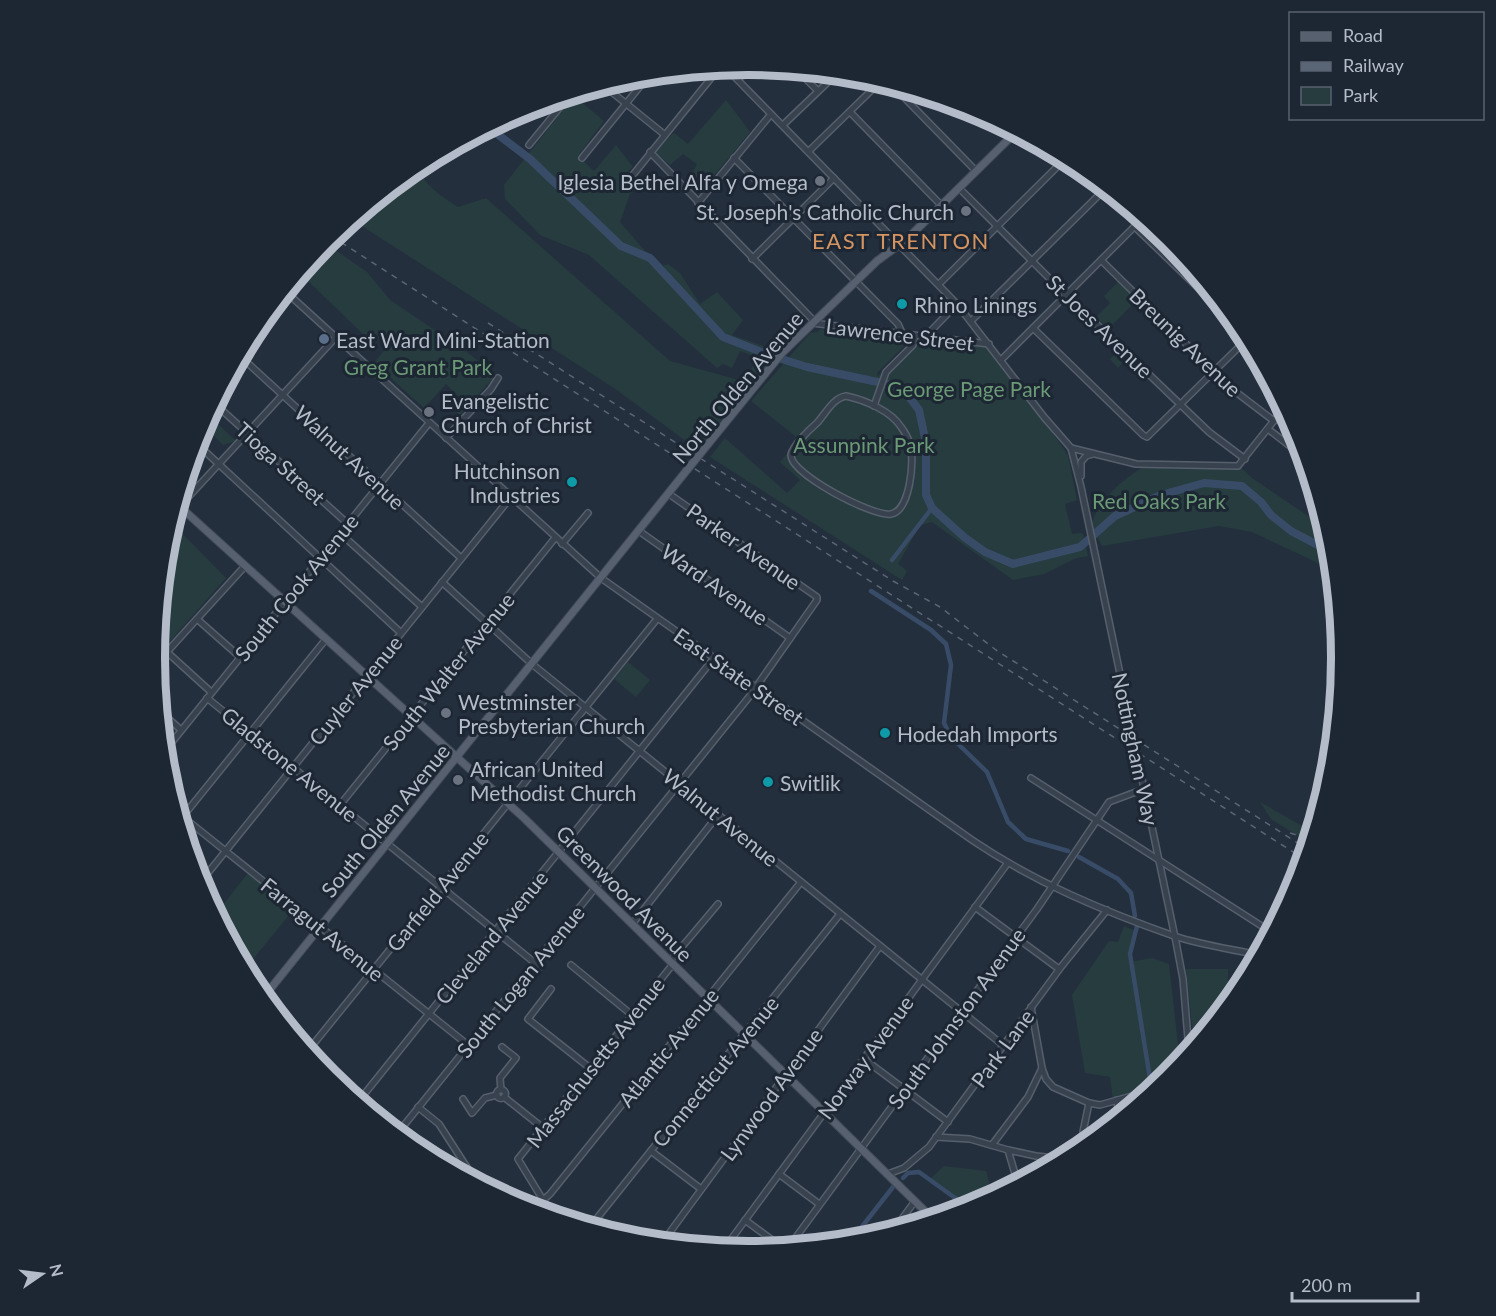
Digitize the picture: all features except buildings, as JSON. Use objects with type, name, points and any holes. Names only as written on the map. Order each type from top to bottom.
[{"type":"main road","name":"North Olden Avenue","points":[[601,578],[782,353],[855,281],[941,205],[1010,137]]},
{"type":"main road","name":"Greenwood Avenue","points":[[184,511],[560,852],[927,1213]]},
{"type":"main road","name":"South Olden Avenue","points":[[269,990],[601,578]]},
{"type":"street","points":[[733,75],[939,284],[1071,448],[1136,464],[1236,467],[1241,465],[1278,416]]},
{"type":"street","points":[[738,80],[743,75]]},
{"type":"street","points":[[632,176],[715,76]]},
{"type":"street","points":[[805,78],[818,91]]},
{"type":"street","points":[[783,125],[828,82]]},
{"type":"street","points":[[582,158],[641,85]]},
{"type":"street","points":[[809,152],[873,89]]},
{"type":"street","points":[[611,92],[664,135]]},
{"type":"street","points":[[903,96],[976,171]]},
{"type":"street","points":[[529,145],[561,106]]},
{"type":"street","points":[[552,109],[556,112]]},
{"type":"street","points":[[850,111],[941,205]]},
{"type":"street","points":[[698,203],[771,114]]},
{"type":"street","points":[[650,152],[813,322]]},
{"type":"street","points":[[734,158],[898,324],[903,334]]},
{"type":"street","points":[[939,284],[1059,165]]},
{"type":"street","points":[[752,259],[834,178]]},
{"type":"street","name":"St Joes Avenue","points":[[959,188],[1209,432],[1245,459]]},
{"type":"street","points":[[971,321],[1101,193]]},
{"type":"street","points":[[1001,360],[1135,226],[1194,284]]},
{"type":"street","name":"Breunig Avenue","points":[[1101,261],[1232,389],[1274,421]]},
{"type":"street","name":"East State Street","points":[[291,296],[601,578],[1008,864],[1052,887],[1175,936],[1251,953]]},
{"type":"street","points":[[925,337],[957,304]]},
{"type":"street","name":"Lawrence Street","points":[[813,322],[989,344]]},
{"type":"street","points":[[1033,328],[1143,435],[1148,436],[1240,346]]},
{"type":"street","points":[[874,406],[887,370],[913,345],[915,336]]},
{"type":"street","points":[[189,494],[336,338]]},
{"type":"street","name":"Walnut Avenue","points":[[246,361],[461,558]]},
{"type":"street","points":[[446,438],[491,389],[498,378]]},
{"type":"street","points":[[849,396],[874,406],[898,423],[910,447],[911,471],[904,503],[900,510],[891,514],[860,506],[816,482],[800,471],[791,456],[799,441],[840,397],[849,396]]},
{"type":"street","name":"Tioga Street","points":[[221,409],[348,524]]},
{"type":"street","name":"South Cook Avenue","points":[[171,742],[429,423]]},
{"type":"street","points":[[1268,429],[1291,447]]},
{"type":"street","name":"Nottingham Way","points":[[1071,448],[1175,936],[1183,979],[1189,1039]]},
{"type":"street","points":[[204,450],[401,633]]},
{"type":"street","points":[[1081,487],[1081,462],[1086,456],[1095,453]]},
{"type":"street","name":"Parker Avenue","points":[[669,494],[818,598]]},
{"type":"street","name":"Cuyler Avenue","points":[[207,875],[511,497]]},
{"type":"street","points":[[562,544],[588,513]]},
{"type":"street","name":"Ward Avenue","points":[[639,531],[790,638]]},
{"type":"street","points":[[340,533],[422,607]]},
{"type":"street","name":"South Walter Avenue","points":[[340,805],[555,538]]},
{"type":"street","points":[[211,692],[167,652],[245,566]]},
{"type":"street","name":"Walnut Avenue","points":[[442,582],[532,664],[1004,1046]]},
{"type":"street","name":"South Logan Avenue","points":[[402,1127],[537,964],[756,688],[818,598]]},
{"type":"street","points":[[197,619],[240,657]]},
{"type":"street","name":"Garfield Avenue","points":[[313,1045],[657,619]]},
{"type":"street","points":[[185,810],[326,639]]},
{"type":"street","name":"Cleveland Avenue","points":[[363,1095],[714,658]]},
{"type":"street","name":"Gladstone Avenue","points":[[207,699],[537,964]]},
{"type":"street","points":[[168,719],[181,730]]},
{"type":"street","points":[[1031,778],[1265,928]]},
{"type":"street","name":"South Johnston Avenue","points":[[793,1239],[1052,887],[1108,802],[1144,789]]},
{"type":"street","points":[[633,923],[718,815]]},
{"type":"street","name":"Farragut Avenue","points":[[189,823],[468,1045]]},
{"type":"street","name":"Norway Avenue","points":[[729,1241],[1008,864]]},
{"type":"street","name":"Atlantic Avenue","points":[[542,1201],[801,882]]},
{"type":"street","name":"Massachusetts Avenue","points":[[542,1201],[518,1160],[718,904]]},
{"type":"street","points":[[975,907],[1059,969]]},
{"type":"street","name":"Park Lane","points":[[888,1174],[897,1172],[911,1163],[936,1137],[1059,969],[1107,910]]},
{"type":"street","name":"Connecticut Avenue","points":[[595,1220],[840,914]]},
{"type":"street","name":"Lynwood Avenue","points":[[668,1235],[880,946]]},
{"type":"street","points":[[571,965],[632,1015]]},
{"type":"street","points":[[551,989],[528,1018],[590,1068]]},
{"type":"street","points":[[1031,1007],[1042,1068],[1046,1079],[1053,1087],[1089,1103],[1105,1104],[1132,1096]]},
{"type":"street","points":[[499,1093],[500,1078],[516,1058],[502,1047]]},
{"type":"street","points":[[864,1059],[948,1122]]},
{"type":"street","points":[[992,1145],[1023,1105],[1042,1068]]},
{"type":"street","points":[[463,1098],[472,1113],[485,1098],[505,1093],[504,1097],[543,1128]]},
{"type":"street","points":[[1117,1100],[1118,1108]]},
{"type":"street","points":[[1084,1135],[1089,1103]]},
{"type":"street","points":[[418,1107],[439,1124],[468,1169]]},
{"type":"street","points":[[936,1137],[970,1139],[1008,1150],[1048,1157]]},
{"type":"street","points":[[1008,1150],[1016,1176]]},
{"type":"street","points":[[651,1151],[701,1189]]},
{"type":"street","points":[[779,1174],[819,1204]]},
{"type":"street","points":[[901,1220],[915,1201]]},
{"type":"street","points":[[745,1220],[775,1240]]},
{"type":"green space","points":[[579,100],[604,121],[578,156],[594,171],[616,145],[633,167],[628,171],[639,187],[630,194],[620,222],[645,251],[663,266],[668,264],[680,273],[700,304],[717,292],[743,320],[732,335],[778,351],[758,375],[750,373],[756,357],[740,351],[732,368],[723,364],[717,368],[589,255],[540,235],[505,199],[504,185],[568,104]]},
{"type":"green space","points":[[726,100],[750,132],[702,190],[691,176],[697,164],[683,154],[670,165],[656,153],[674,133],[688,144]]},
{"type":"green space","points":[[422,175],[439,194],[458,207],[486,198],[670,361],[750,383],[698,450],[614,388],[359,224],[393,195]]},
{"type":"green space","name":"Greg Grant Park","points":[[333,249],[367,272],[390,300],[463,349],[496,375],[460,415],[454,410],[462,400],[446,384],[424,408],[374,363],[387,347],[376,336],[369,340],[306,279]]},
{"type":"green space","points":[[1118,282],[1137,300],[1108,329],[1096,317],[1110,303],[1104,296]]},
{"type":"green space","points":[[821,329],[908,342],[877,373],[878,376],[918,336],[987,341],[1068,455],[1077,500],[1065,504],[1072,534],[1083,533],[1088,556],[1076,558],[1044,574],[1013,580],[932,522],[917,526],[919,527],[898,564],[907,571],[902,580],[710,457],[725,438],[787,493],[800,480],[780,462],[799,439],[751,401],[810,333]]},
{"type":"green space","points":[[1119,350],[1127,358],[1118,368],[1110,359]]},
{"type":"green space","points":[[215,422],[236,441],[223,445],[210,432]]},
{"type":"green space","name":"Red Oaks Park","points":[[1148,464],[1239,466],[1252,478],[1314,520],[1323,565],[1252,532],[1219,526],[1102,546],[1098,538],[1089,538],[1095,515],[1101,504],[1128,477]]},
{"type":"green space","points":[[179,530],[226,578],[165,646],[170,582]]},
{"type":"green space","points":[[628,662],[650,680],[636,697],[614,679]]},
{"type":"green space","points":[[1260,802],[1305,827],[1302,839],[1271,819]]},
{"type":"green space","points":[[248,873],[294,909],[251,962],[221,907]]},
{"type":"green space","points":[[1124,926],[1136,931],[1130,962],[1152,958],[1169,964],[1179,1050],[1132,1096],[1113,1100],[1110,1077],[1085,1073],[1072,995],[1109,941],[1118,942]]},
{"type":"green space","points":[[1186,969],[1228,969],[1228,989],[1193,1034]]},
{"type":"green space","points":[[944,1166],[986,1171],[991,1188],[958,1202],[929,1180]]},
{"type":"waterway","points":[[495,133],[530,159],[621,246],[650,258],[723,337],[807,367],[887,384],[904,390],[919,410],[926,443],[926,495],[932,508],[964,537],[985,552],[1013,564],[1080,547],[1115,516],[1161,495],[1204,483],[1242,486],[1291,531],[1320,546]]},
{"type":"waterway","points":[[892,560],[932,508]]},
{"type":"waterway","points":[[871,591],[931,630],[946,644],[951,665],[944,723],[951,737],[987,772],[1008,822],[1026,839],[1068,851]]},
{"type":"waterway","points":[[1079,857],[1118,879],[1131,893],[1135,916]]},
{"type":"waterway","points":[[1137,926],[1130,954],[1150,1079]]},
{"type":"waterway","points":[[903,1178],[908,1173],[919,1172],[959,1201]]},
{"type":"waterway","points":[[859,1230],[893,1187]]},
{"type":"railway","points":[[340,242],[1297,854]]},
{"type":"railway","points":[[488,323],[893,581],[940,607],[996,650],[1300,845]]},
{"type":"railway","points":[[1290,833],[1303,837]]},
{"type":"place","name":"Iglesia Bethel Alfa y Omega","points":[[820,181]]},
{"type":"place","name":"St. Joseph's Catholic Church","points":[[966,211]]},
{"type":"place","name":"Rhino Linings","points":[[902,304]]},
{"type":"place","name":"East Ward Mini-Station","points":[[324,339]]},
{"type":"place","name":"Evangelistic Church of Christ","points":[[429,412]]},
{"type":"place","name":"Hutchinson Industries","points":[[572,482]]},
{"type":"place","name":"Westminster Presbyterian Church","points":[[446,713]]},
{"type":"place","name":"Hodedah Imports","points":[[885,733]]},
{"type":"place","name":"African United Methodist Church","points":[[458,780]]},
{"type":"place","name":"Switlik","points":[[768,782]]},
{"type":"district","name":"EAST TRENTON","points":[[901,240]]},
{"type":"park label","name":"George Page Park","points":[[969,388]]},
{"type":"park label","name":"Assunpink Park","points":[[864,444]]}]
